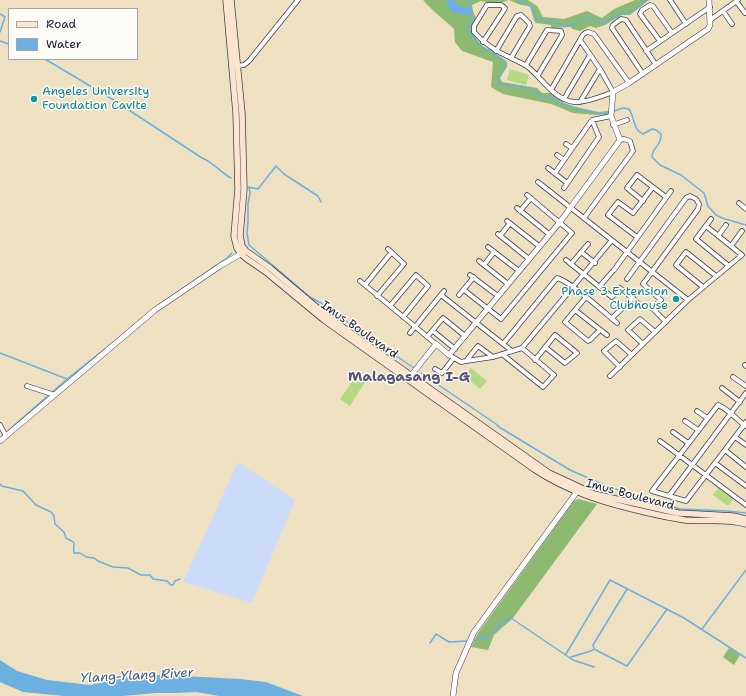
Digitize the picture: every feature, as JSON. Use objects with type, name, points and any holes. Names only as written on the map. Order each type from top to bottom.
[{"type":"main road","points":[[226,0],[235,66]]},
{"type":"main road","points":[[231,0],[235,66],[238,189],[234,236],[237,248],[243,252]]},
{"type":"main road","name":"Imus Boulevard","points":[[243,252],[247,260],[266,272],[324,320],[410,377],[540,473],[592,498],[632,509],[676,518],[732,521],[746,524]]},
{"type":"main road","name":"Imus Boulevard","points":[[578,490],[678,513],[733,516],[746,519]]},
{"type":"street","points":[[235,66],[249,61],[298,0]]},
{"type":"street","points":[[670,0],[686,24]]},
{"type":"street","points":[[483,42],[504,10],[504,7],[489,5],[485,7],[473,28],[474,32],[483,42],[496,51],[526,65],[538,75],[551,90],[564,99],[580,102],[613,92],[643,74],[705,32],[710,25],[709,0]]},
{"type":"street","points":[[710,20],[737,1],[745,13]]},
{"type":"street","points":[[660,41],[640,14],[642,10],[650,5],[653,6],[672,33]]},
{"type":"street","points":[[646,51],[710,7]]},
{"type":"street","points":[[723,11],[732,24]]},
{"type":"street","points":[[496,51],[517,16],[520,15],[530,24],[530,26],[511,58]]},
{"type":"street","points":[[643,74],[612,29],[612,26],[621,19],[625,19],[656,65]]},
{"type":"street","points":[[526,65],[547,30],[561,31],[562,35],[538,75]]},
{"type":"street","points":[[551,90],[586,32],[594,34],[629,83]]},
{"type":"street","points":[[580,40],[600,69],[613,92],[611,113],[613,125],[620,140]]},
{"type":"street","points":[[564,99],[590,55]]},
{"type":"street","points":[[580,102],[600,69]]},
{"type":"street","points":[[555,173],[592,120],[611,113]]},
{"type":"street","points":[[564,188],[599,137],[592,120]]},
{"type":"street","points":[[613,125],[627,120]]},
{"type":"street","points":[[584,218],[633,151],[630,141],[624,139],[620,140]]},
{"type":"street","points":[[435,368],[442,373],[455,349],[560,222],[620,140]]},
{"type":"street","points":[[566,144],[572,148]]},
{"type":"street","points":[[557,156],[564,160]]},
{"type":"street","points":[[548,168],[567,183]]},
{"type":"street","points":[[643,201],[627,188],[637,175],[666,197]]},
{"type":"street","points":[[538,182],[688,300]]},
{"type":"street","points":[[637,237],[608,215],[618,202],[633,213],[653,187]]},
{"type":"street","points":[[599,287],[613,271],[671,191]]},
{"type":"street","points":[[627,279],[686,198],[690,196],[696,199],[699,204],[698,209],[643,284],[661,300],[652,308],[666,322]]},
{"type":"street","points":[[464,290],[501,319],[572,233],[529,197],[518,210],[549,234]]},
{"type":"street","points":[[739,204],[746,209]]},
{"type":"street","points":[[711,219],[696,239],[729,266]]},
{"type":"street","points":[[529,259],[499,235],[509,222],[539,246]]},
{"type":"street","points":[[718,236],[726,225]]},
{"type":"street","points":[[610,376],[688,300],[742,255],[706,226]]},
{"type":"street","points":[[731,246],[742,231]]},
{"type":"street","points":[[360,281],[451,357],[461,362],[493,357],[522,348],[572,286],[612,240]]},
{"type":"street","points":[[571,264],[588,244]]},
{"type":"street","points":[[488,247],[519,271]]},
{"type":"street","points":[[365,286],[390,251],[404,264],[377,296]]},
{"type":"street","points":[[0,441],[155,310],[243,252]]},
{"type":"street","points":[[484,265],[494,252]]},
{"type":"street","points":[[581,252],[594,262]]},
{"type":"street","points":[[703,288],[676,265],[686,252],[716,276]]},
{"type":"street","points":[[566,260],[612,297],[620,288],[638,303]]},
{"type":"street","points":[[479,261],[508,284]]},
{"type":"street","points":[[390,306],[416,275],[428,286],[403,317]]},
{"type":"street","points":[[459,295],[464,290],[472,276],[498,296]]},
{"type":"street","points":[[503,344],[557,278],[562,279],[572,286],[617,322]]},
{"type":"street","points":[[410,333],[444,291]]},
{"type":"street","points":[[440,295],[512,351]]},
{"type":"street","points":[[586,297],[565,322],[586,340],[590,340],[600,330]]},
{"type":"street","points":[[612,318],[633,298]]},
{"type":"street","points":[[575,310],[607,335]]},
{"type":"street","points":[[427,337],[443,318],[465,336]]},
{"type":"street","points":[[643,344],[628,330],[640,319],[655,332]]},
{"type":"street","points":[[433,331],[455,349]]},
{"type":"street","points":[[535,360],[545,347],[555,335],[577,353],[565,364],[545,347]]},
{"type":"street","points":[[620,366],[604,352],[616,341],[632,355]]},
{"type":"street","points":[[410,377],[436,344]]},
{"type":"street","points":[[466,361],[478,346],[493,357]]},
{"type":"street","points":[[502,354],[543,387],[554,375],[522,348]]},
{"type":"street","points":[[733,377],[746,386]]},
{"type":"street","points":[[27,386],[55,395]]},
{"type":"street","points":[[722,388],[740,402]]},
{"type":"street","points":[[669,496],[746,394]]},
{"type":"street","points":[[718,405],[730,414],[745,424],[686,501],[652,491],[678,455],[718,405]]},
{"type":"street","points":[[697,411],[707,418]]},
{"type":"street","points":[[685,421],[698,430]]},
{"type":"street","points":[[0,425],[6,436]]},
{"type":"street","points":[[673,432],[688,443]]},
{"type":"street","points":[[735,437],[746,445]]},
{"type":"street","points":[[660,441],[745,504]]},
{"type":"street","points":[[725,450],[746,467]]},
{"type":"street","points":[[715,463],[746,486]]},
{"type":"street","points":[[453,696],[456,673],[474,632],[578,490]]},
{"type":"shaded area","points":[[238,462],[295,500],[252,603],[183,582]]},
{"type":"green space","points":[[423,0],[509,0],[497,4],[481,1],[472,5],[476,18],[471,28],[476,37],[480,43],[507,62],[507,67],[500,78],[502,82],[537,88],[542,93],[552,93],[564,103],[598,112],[609,111],[608,114],[597,115],[573,113],[551,104],[503,94],[491,87],[493,62],[462,51],[455,42],[454,29]]},
{"type":"green space","points":[[509,0],[528,0],[537,6],[543,17],[564,19],[587,11],[602,18],[614,9],[635,0],[649,0],[630,15],[622,15],[605,25],[596,28],[590,26],[580,31],[572,29],[571,27],[551,28],[551,25],[536,23],[530,6],[521,5]]},
{"type":"green space","points":[[510,69],[529,75],[526,85],[507,80]]},
{"type":"green space","points":[[471,368],[487,381],[480,389],[464,376]]},
{"type":"green space","points":[[356,376],[365,382],[350,406],[340,399]]},
{"type":"green space","points":[[719,487],[734,498],[728,506],[713,495]]},
{"type":"green space","points":[[578,499],[597,504],[513,618],[494,635],[488,650],[471,647],[478,633],[574,501]]},
{"type":"green space","points":[[729,648],[740,655],[734,665],[723,657]]},
{"type":"water","name":"Ylang-Ylang River","points":[[0,660],[17,671],[47,680],[90,685],[134,676],[164,675],[240,679],[266,682],[303,696],[219,696],[196,692],[122,696],[64,696],[23,692],[0,682]]},
{"type":"waterway","points":[[451,0],[451,4],[455,9],[468,11]]},
{"type":"waterway","points":[[472,0],[468,11],[472,15],[468,29],[469,33],[481,47],[491,51],[505,62],[504,69],[498,79],[499,83],[530,89],[540,96],[551,98],[578,109],[599,113],[610,112]]},
{"type":"waterway","points":[[518,0],[530,6],[536,18],[540,20],[548,20],[569,25],[586,19],[603,23],[619,14],[633,11],[646,0]]},
{"type":"waterway","points":[[0,14],[5,17],[0,32]]},
{"type":"waterway","points":[[0,41],[8,44]]},
{"type":"waterway","points":[[47,60],[112,99],[210,162],[231,178]]},
{"type":"waterway","points":[[614,111],[623,108],[629,109],[637,130],[643,134],[652,129],[661,134],[659,144],[652,154],[652,157],[660,165],[681,175],[704,193],[708,206],[716,215],[746,225]]},
{"type":"waterway","points":[[248,187],[258,189],[276,166],[284,174],[318,196],[321,202]]},
{"type":"waterway","points":[[249,187],[250,193],[247,233],[249,245],[310,297],[321,303],[414,368]]},
{"type":"waterway","points":[[160,304],[232,253]]},
{"type":"waterway","points":[[9,430],[67,379],[110,345]]},
{"type":"waterway","points":[[0,353],[67,379]]},
{"type":"waterway","points":[[421,373],[499,427],[570,470],[609,487],[680,509],[746,513]]},
{"type":"waterway","points":[[0,484],[2,486],[23,491],[36,505],[51,512],[54,516],[55,524],[64,532],[66,538],[74,543],[74,553],[80,553],[86,557],[94,558],[113,567],[128,568],[141,575],[150,575],[153,579],[167,581],[171,585],[180,579]]},
{"type":"waterway","points":[[702,629],[746,570]]},
{"type":"waterway","points":[[566,654],[610,580],[684,618],[746,658]]},
{"type":"waterway","points":[[594,649],[593,645],[627,589]]},
{"type":"waterway","points":[[571,657],[594,649],[627,666],[667,609]]},
{"type":"waterway","points":[[474,640],[483,639],[493,632],[501,623],[511,618],[573,660],[594,667]]},
{"type":"waterway","points":[[430,643],[436,634],[449,642],[467,641]]},
{"type":"place","name":"Angeles University Foundation Cavite","points":[[34,99]]},
{"type":"place","name":"Phase 3 Extension Clubhouse","points":[[676,299]]},
{"type":"district","name":"Malagasang I-G","points":[[409,377]]}]
